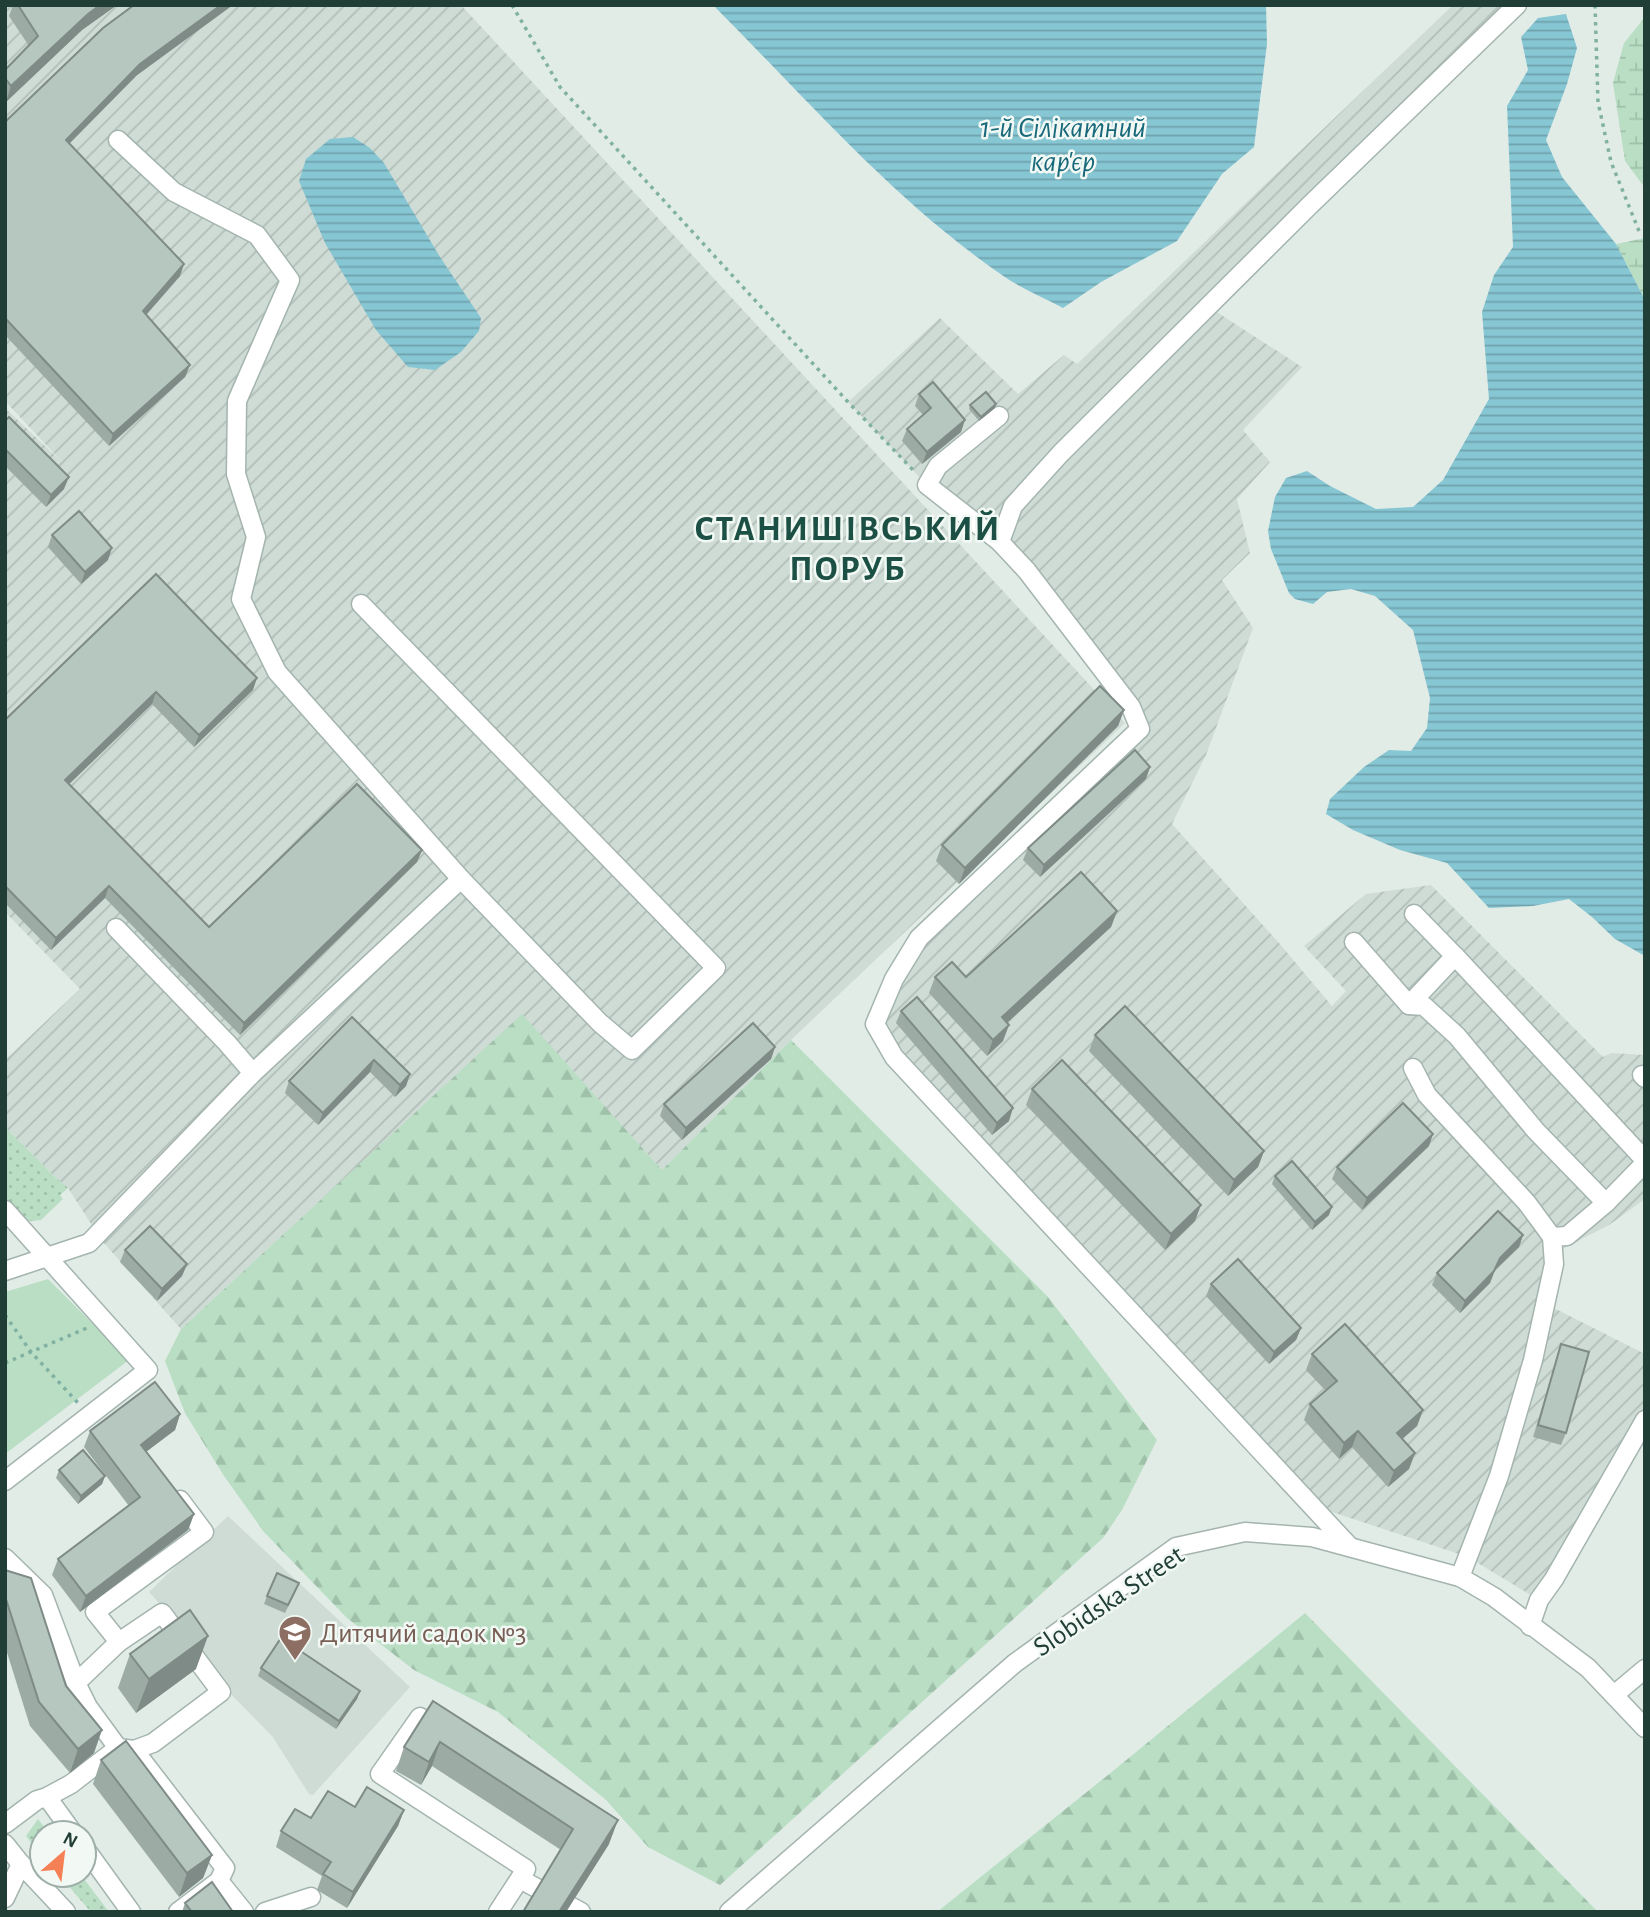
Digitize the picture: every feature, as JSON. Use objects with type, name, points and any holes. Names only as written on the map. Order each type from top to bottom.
[{"type":"street","points":[[1000,542],[1013,506],[1061,453],[1517,5]]},
{"type":"street","points":[[118,140],[174,192],[257,235],[290,280],[237,401],[236,474],[256,537],[241,599],[277,672],[461,879],[600,1023],[632,1050],[716,968],[361,604]]},
{"type":"street","points":[[999,416],[938,466],[928,485],[1000,542],[1027,571],[1131,707],[1140,729],[919,939],[894,979],[875,1024],[894,1057],[1349,1547]]},
{"type":"street","points":[[5,1271],[89,1243],[253,1073],[461,879]]},
{"type":"street","points":[[1414,914],[1645,1161],[1606,1203],[1567,1236],[1552,1237]]},
{"type":"street","points":[[116,928],[253,1073]]},
{"type":"street","points":[[1354,942],[1409,1005],[1424,1006],[1457,1035],[1536,1131],[1606,1203]]},
{"type":"street","points":[[1409,1005],[1455,956]]},
{"type":"street","points":[[1413,1068],[1427,1095],[1527,1203],[1552,1237],[1554,1264],[1533,1360],[1499,1476],[1460,1577]]},
{"type":"street","points":[[5,1210],[148,1370],[5,1480]]},
{"type":"street","points":[[1530,1626],[1539,1600],[1554,1579],[1645,1420]]},
{"type":"street","points":[[119,1642],[95,1612],[204,1532],[167,1481]]},
{"type":"street","name":"Slobidska Street","points":[[729,1912],[1015,1663],[1176,1547],[1245,1532],[1312,1537],[1460,1577],[1494,1597],[1588,1668],[1645,1728]]},
{"type":"street","points":[[5,1558],[43,1595],[76,1683],[88,1707],[225,1868],[219,1881],[178,1912]]},
{"type":"street","points":[[5,1824],[37,1800],[71,1784],[126,1749],[153,1743],[221,1692],[162,1613],[119,1642],[76,1683]]},
{"type":"street","points":[[1614,1695],[1645,1669]]},
{"type":"street","points":[[421,1717],[380,1774],[526,1870],[498,1912]]},
{"type":"street","points":[[47,1797],[64,1819]]},
{"type":"street","points":[[5,1844],[66,1912]]},
{"type":"street","points":[[5,1898],[21,1864]]},
{"type":"street","points":[[98,1866],[131,1912]]},
{"type":"street","points":[[520,1880],[581,1912]]},
{"type":"street","points":[[219,1881],[244,1912]]},
{"type":"street","points":[[265,1912],[311,1897]]},
{"type":"path","points":[[512,5],[560,87],[848,402],[928,485]]},
{"type":"path","points":[[1595,5],[1598,102],[1611,163],[1639,231]]},
{"type":"path","points":[[5,1315],[31,1352],[90,1415]]},
{"type":"path","points":[[5,1363],[104,1321]]},
{"type":"shaded area","points":[[5,5],[461,5],[1125,723],[791,1040],[662,1170],[522,1015],[181,1329],[102,1241],[68,1188],[5,1127],[5,1060],[80,989],[5,912],[5,408],[62,462],[5,401]]},
{"type":"shaded area","points":[[1453,5],[1517,5],[1209,307],[1302,367],[1243,430],[1270,462],[1237,499],[1250,553],[1222,580],[1253,628],[1206,755],[1172,824],[1332,1006],[1346,991],[1304,946],[1366,894],[1431,885],[1603,1057],[1611,1053],[1645,1055],[1645,1199],[1609,1225],[1543,1259],[1554,1264],[1546,1304],[1645,1354],[1645,1422],[1539,1600],[1468,1557],[1311,1505],[875,1024],[919,938],[1140,728],[1026,571],[927,485],[848,402],[940,318],[1018,394],[1064,355],[1077,364]]},
{"type":"shaded area","name":"Дитячий садок №3","points":[[228,1516],[410,1687],[313,1795],[309,1794],[272,1736],[224,1687],[189,1637],[149,1592]]},
{"type":"green space","points":[[1645,17],[1645,188],[1625,161],[1613,83],[1624,43]]},
{"type":"green space","points":[[1645,238],[1645,300],[1616,244]]},
{"type":"green space","points":[[522,1014],[662,1170],[791,1040],[1048,1297],[1157,1440],[1122,1510],[1103,1538],[720,1885],[648,1847],[606,1800],[498,1712],[414,1670],[347,1618],[264,1532],[224,1476],[185,1413],[165,1361],[181,1329]]},
{"type":"green space","points":[[5,1127],[68,1188],[60,1195],[63,1199],[41,1220],[22,1222],[5,1200]]},
{"type":"green space","points":[[48,1279],[129,1360],[5,1454],[5,1292]]},
{"type":"green space","points":[[1305,1613],[1598,1912],[937,1912],[1113,1771]]},
{"type":"green space","points":[[71,1889],[92,1889],[109,1912],[91,1912]]},
{"type":"water","name":"1-й Сілікатний кар'єр","points":[[713,5],[1266,5],[1267,44],[1254,147],[1222,174],[1177,241],[1101,282],[1063,308],[1009,280],[924,214],[852,147]]},
{"type":"water","points":[[1566,14],[1577,48],[1546,140],[1562,177],[1616,244],[1645,300],[1645,956],[1615,939],[1569,899],[1533,906],[1489,908],[1447,863],[1400,850],[1353,830],[1326,814],[1330,799],[1364,767],[1389,750],[1411,751],[1427,728],[1430,698],[1413,630],[1375,596],[1351,589],[1327,592],[1313,604],[1295,599],[1289,593],[1271,549],[1268,531],[1275,497],[1286,478],[1307,471],[1376,509],[1413,507],[1443,480],[1489,399],[1482,312],[1494,275],[1513,247],[1507,106],[1528,70],[1521,37],[1538,18]]},
{"type":"water","points":[[353,137],[370,148],[384,163],[440,257],[481,318],[479,331],[461,352],[435,370],[408,367],[376,330],[325,243],[299,181],[306,159],[330,139]]},
{"type":"building","points":[[18,5],[100,5],[11,86],[5,78],[5,70],[38,36]]},
{"type":"building","points":[[134,5],[221,5],[140,64],[66,140],[184,264],[143,311],[190,365],[113,434],[5,318],[5,122],[103,28]]},
{"type":"building","points":[[933,382],[965,420],[927,452],[907,429],[931,408],[919,394]]},
{"type":"building","points":[[986,392],[996,404],[981,417],[970,405]]},
{"type":"building","points":[[9,417],[69,477],[51,495],[5,449],[5,421]]},
{"type":"building","points":[[79,511],[112,548],[85,572],[52,535]]},
{"type":"building","points":[[156,574],[257,678],[199,735],[156,692],[65,780],[209,927],[357,784],[422,850],[244,1023],[109,886],[56,938],[5,886],[5,720]]},
{"type":"building","points":[[1100,686],[1124,710],[965,868],[942,845]]},
{"type":"building","points":[[1135,750],[1150,767],[1044,865],[1028,848]]},
{"type":"building","points":[[1081,872],[1117,911],[1002,1017],[1009,1025],[993,1040],[935,977],[952,962],[966,977]]},
{"type":"building","points":[[917,997],[1013,1108],[997,1123],[901,1011]]},
{"type":"building","points":[[1125,1006],[1264,1151],[1234,1180],[1095,1035]]},
{"type":"building","points":[[352,1017],[410,1074],[400,1085],[374,1060],[323,1113],[289,1081]]},
{"type":"building","points":[[753,1023],[775,1047],[686,1128],[664,1104]]},
{"type":"building","points":[[1062,1060],[1201,1205],[1171,1234],[1032,1089]]},
{"type":"building","points":[[1403,1103],[1433,1134],[1367,1198],[1337,1167]]},
{"type":"building","points":[[1292,1161],[1332,1207],[1315,1222],[1275,1176]]},
{"type":"building","points":[[1498,1211],[1523,1235],[1465,1301],[1437,1273]]},
{"type":"building","points":[[150,1226],[187,1264],[162,1289],[125,1250]]},
{"type":"building","points":[[1238,1259],[1301,1328],[1274,1352],[1211,1284]]},
{"type":"building","points":[[1345,1324],[1423,1410],[1397,1433],[1415,1453],[1394,1471],[1358,1431],[1344,1443],[1310,1404],[1337,1381],[1312,1354]]},
{"type":"building","points":[[1561,1344],[1589,1352],[1566,1433],[1538,1425]]},
{"type":"building","points":[[155,1382],[180,1414],[141,1445],[194,1514],[86,1596],[58,1559],[140,1497],[90,1431]]},
{"type":"building","points":[[83,1450],[105,1476],[81,1496],[59,1470]]},
{"type":"building","points":[[5,1570],[31,1578],[66,1686],[102,1730],[78,1749],[39,1702],[5,1596]]},
{"type":"building","points":[[277,1573],[299,1583],[288,1605],[267,1596]]},
{"type":"building","points":[[190,1610],[208,1636],[149,1679],[130,1654]]},
{"type":"building","name":"Дитячий садок №3","points":[[281,1638],[360,1691],[339,1721],[261,1668]]},
{"type":"building","points":[[433,1701],[618,1820],[559,1912],[523,1912],[573,1829],[440,1742],[429,1762],[404,1747]]},
{"type":"building","points":[[126,1741],[212,1855],[187,1873],[101,1760]]},
{"type":"building","points":[[367,1787],[404,1810],[353,1892],[323,1874],[331,1862],[281,1831],[295,1809],[311,1818],[328,1791],[355,1807]]},
{"type":"building","points":[[212,1882],[233,1912],[192,1912],[185,1903]]},
{"type":"place","name":"Дитячий садок №3","points":[[295,1662]]},
{"type":"district","name":"СТАНИШІВСЬКИЙ ПОРУБ","points":[[848,548]]}]
